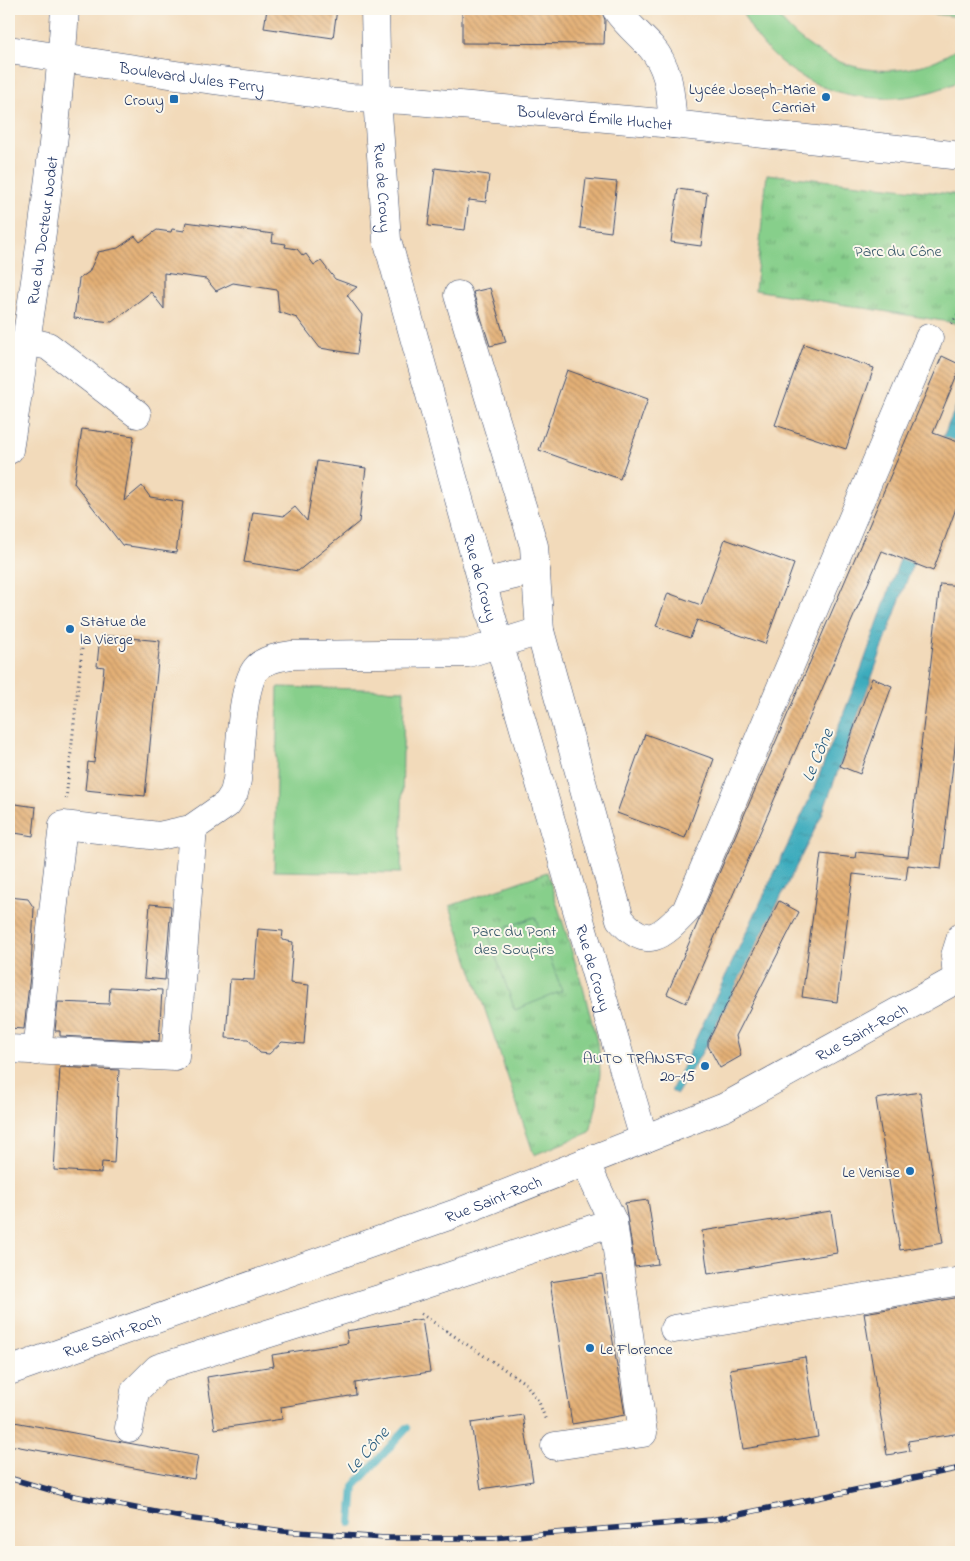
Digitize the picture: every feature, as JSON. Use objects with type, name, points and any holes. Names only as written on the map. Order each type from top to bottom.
[{"type":"street","name":"Rue du Docteur Nodet","points":[[9,450],[27,340],[62,57],[65,9]]},
{"type":"street","name":"Rue de Crouy","points":[[375,9],[377,98],[387,240],[499,643],[644,1139]]},
{"type":"street","points":[[616,9],[622,19],[651,48],[667,72],[673,124]]},
{"type":"street","name":"Boulevard Jules Ferry","points":[[9,50],[176,75],[351,98],[377,98]]},
{"type":"street","name":"Boulevard Émile Huchet","points":[[377,98],[673,124],[961,156]]},
{"type":"street","points":[[458,295],[534,546],[540,632],[620,918],[631,932],[650,939],[665,933],[686,911],[929,338]]},
{"type":"street","points":[[27,340],[48,346],[137,414]]},
{"type":"street","points":[[482,583],[536,570]]},
{"type":"street","points":[[37,1050],[63,825],[159,836],[193,828],[227,804],[234,792],[247,686],[256,668],[270,659],[292,655],[468,653],[540,632]]},
{"type":"street","points":[[9,1049],[175,1057],[193,828]]},
{"type":"street","points":[[959,981],[955,956],[961,937]]},
{"type":"street","name":"Rue Saint-Roch","points":[[9,1371],[454,1214],[725,1107],[959,981]]},
{"type":"street","points":[[556,1446],[643,1433],[613,1222],[584,1162]]},
{"type":"street","points":[[129,1428],[135,1392],[158,1368],[411,1289],[613,1222]]},
{"type":"street","points":[[674,1329],[961,1281]]},
{"type":"path","points":[[63,825],[83,639]]},
{"type":"path","points":[[418,1313],[426,1315],[525,1383],[540,1402],[556,1446]]},
{"type":"green space","points":[[741,9],[773,9],[791,30],[811,47],[835,60],[860,68],[885,70],[911,68],[937,60],[961,46],[961,80],[930,92],[899,98],[866,97],[835,91],[806,79],[780,61],[758,38]]},
{"type":"green space","points":[[889,9],[961,9],[961,17]]},
{"type":"green space","name":"Parc du Cône","points":[[767,174],[961,195],[961,324],[755,290]]},
{"type":"green space","points":[[278,687],[404,690],[401,873],[274,871]]},
{"type":"green space","name":"Parc du Pont des Soupirs","points":[[547,872],[583,987],[599,1050],[600,1073],[597,1103],[590,1132],[534,1155],[450,906]]},
{"type":"green space","points":[[535,917],[562,991],[515,1010],[488,934]]},
{"type":"water","name":"Le Cône","points":[[961,395],[961,431],[822,815],[707,1044],[677,1094],[671,1091],[810,798],[862,667],[943,437]]},
{"type":"building","points":[[267,9],[337,9],[333,38],[264,28]]},
{"type":"building","points":[[462,9],[601,9],[605,20],[604,44],[462,43]]},
{"type":"building","points":[[435,168],[489,175],[486,202],[469,200],[465,230],[428,226]]},
{"type":"building","points":[[586,179],[617,182],[611,232],[580,228]]},
{"type":"building","points":[[678,189],[707,193],[701,246],[671,242]]},
{"type":"building","points":[[186,222],[273,234],[272,242],[286,244],[285,247],[297,249],[303,256],[306,254],[314,265],[321,261],[335,279],[357,287],[347,295],[362,315],[357,354],[320,348],[297,318],[279,312],[277,290],[233,283],[216,291],[206,279],[164,273],[164,309],[151,292],[112,322],[74,318],[79,279],[89,272],[98,252],[118,248],[135,236],[140,242],[157,230],[171,232],[172,229],[184,231]]},
{"type":"building","points":[[490,288],[506,342],[490,346],[473,292]]},
{"type":"building","points":[[804,344],[874,368],[846,449],[775,425]]},
{"type":"building","points":[[942,356],[961,365],[933,433],[961,443],[961,495],[933,571],[882,551],[686,1003],[667,994]]},
{"type":"building","points":[[567,370],[648,399],[620,479],[539,450]]},
{"type":"building","points":[[82,429],[134,436],[124,501],[142,486],[150,497],[183,502],[176,553],[122,545],[74,483]]},
{"type":"building","points":[[317,461],[366,468],[359,522],[298,571],[244,562],[253,512],[284,516],[295,507],[307,521]]},
{"type":"building","points":[[725,539],[794,564],[765,644],[697,620],[690,638],[656,626],[668,593],[701,605]]},
{"type":"building","points":[[940,584],[961,586],[961,695],[941,869],[908,865],[906,880],[853,874],[837,1002],[802,997],[821,854],[855,858],[856,852],[908,857]]},
{"type":"building","points":[[100,635],[160,641],[145,796],[85,790],[88,762],[94,763],[104,667],[97,666]]},
{"type":"building","points":[[872,678],[892,686],[860,774],[840,766]]},
{"type":"building","points":[[645,734],[714,759],[685,838],[617,813]]},
{"type":"building","points":[[9,803],[36,807],[33,836],[9,832]]},
{"type":"building","points":[[9,897],[28,899],[34,908],[31,967],[24,1029],[9,1028]]},
{"type":"building","points":[[779,901],[799,912],[736,1036],[741,1056],[720,1068],[708,1046],[708,1041]]},
{"type":"building","points":[[150,904],[171,906],[165,980],[144,978]]},
{"type":"building","points":[[258,929],[283,931],[282,940],[293,942],[290,983],[309,985],[304,1044],[282,1042],[269,1054],[260,1053],[248,1039],[226,1038],[230,979],[254,980]]},
{"type":"building","points":[[110,987],[162,990],[159,1041],[60,1036],[60,1031],[55,1031],[58,1002],[109,1004]]},
{"type":"building","points":[[60,1067],[119,1070],[114,1163],[102,1162],[101,1173],[54,1170]]},
{"type":"building","name":"Le Venise","points":[[920,1092],[943,1243],[900,1250],[876,1099]]},
{"type":"building","points":[[648,1200],[658,1264],[635,1267],[625,1203]]},
{"type":"building","points":[[831,1211],[837,1253],[708,1274],[702,1231]]},
{"type":"building","name":"Le Florence","points":[[602,1274],[625,1415],[572,1424],[550,1282]]},
{"type":"building","points":[[961,1297],[961,1433],[908,1441],[910,1451],[887,1455],[864,1313]]},
{"type":"building","points":[[422,1319],[430,1372],[355,1383],[356,1395],[281,1407],[282,1419],[215,1429],[207,1377],[274,1366],[272,1355],[348,1343],[346,1331]]},
{"type":"building","points":[[805,1357],[818,1437],[743,1449],[730,1369]]},
{"type":"building","points":[[523,1415],[533,1481],[481,1489],[471,1423]]},
{"type":"building","points":[[9,1421],[198,1456],[194,1479],[9,1445]]},
{"type":"waterway","name":"Le Cône","points":[[351,1523],[354,1486],[407,1428]]},
{"type":"railway","points":[[9,1478],[64,1494],[186,1518],[283,1531],[385,1538],[493,1538],[711,1520],[961,1468]]},
{"type":"place","name":"Lycée Joseph-Marie Carriat","points":[[826,97]]},
{"type":"place","name":"Crouy","points":[[174,99]]},
{"type":"place","name":"Statue de la Vierge","points":[[70,629]]},
{"type":"place","name":"AUTO TRANSFO 20-15","points":[[705,1066]]},
{"type":"place","name":"Le Venise","points":[[910,1171]]},
{"type":"place","name":"Le Florence","points":[[590,1348]]}]
